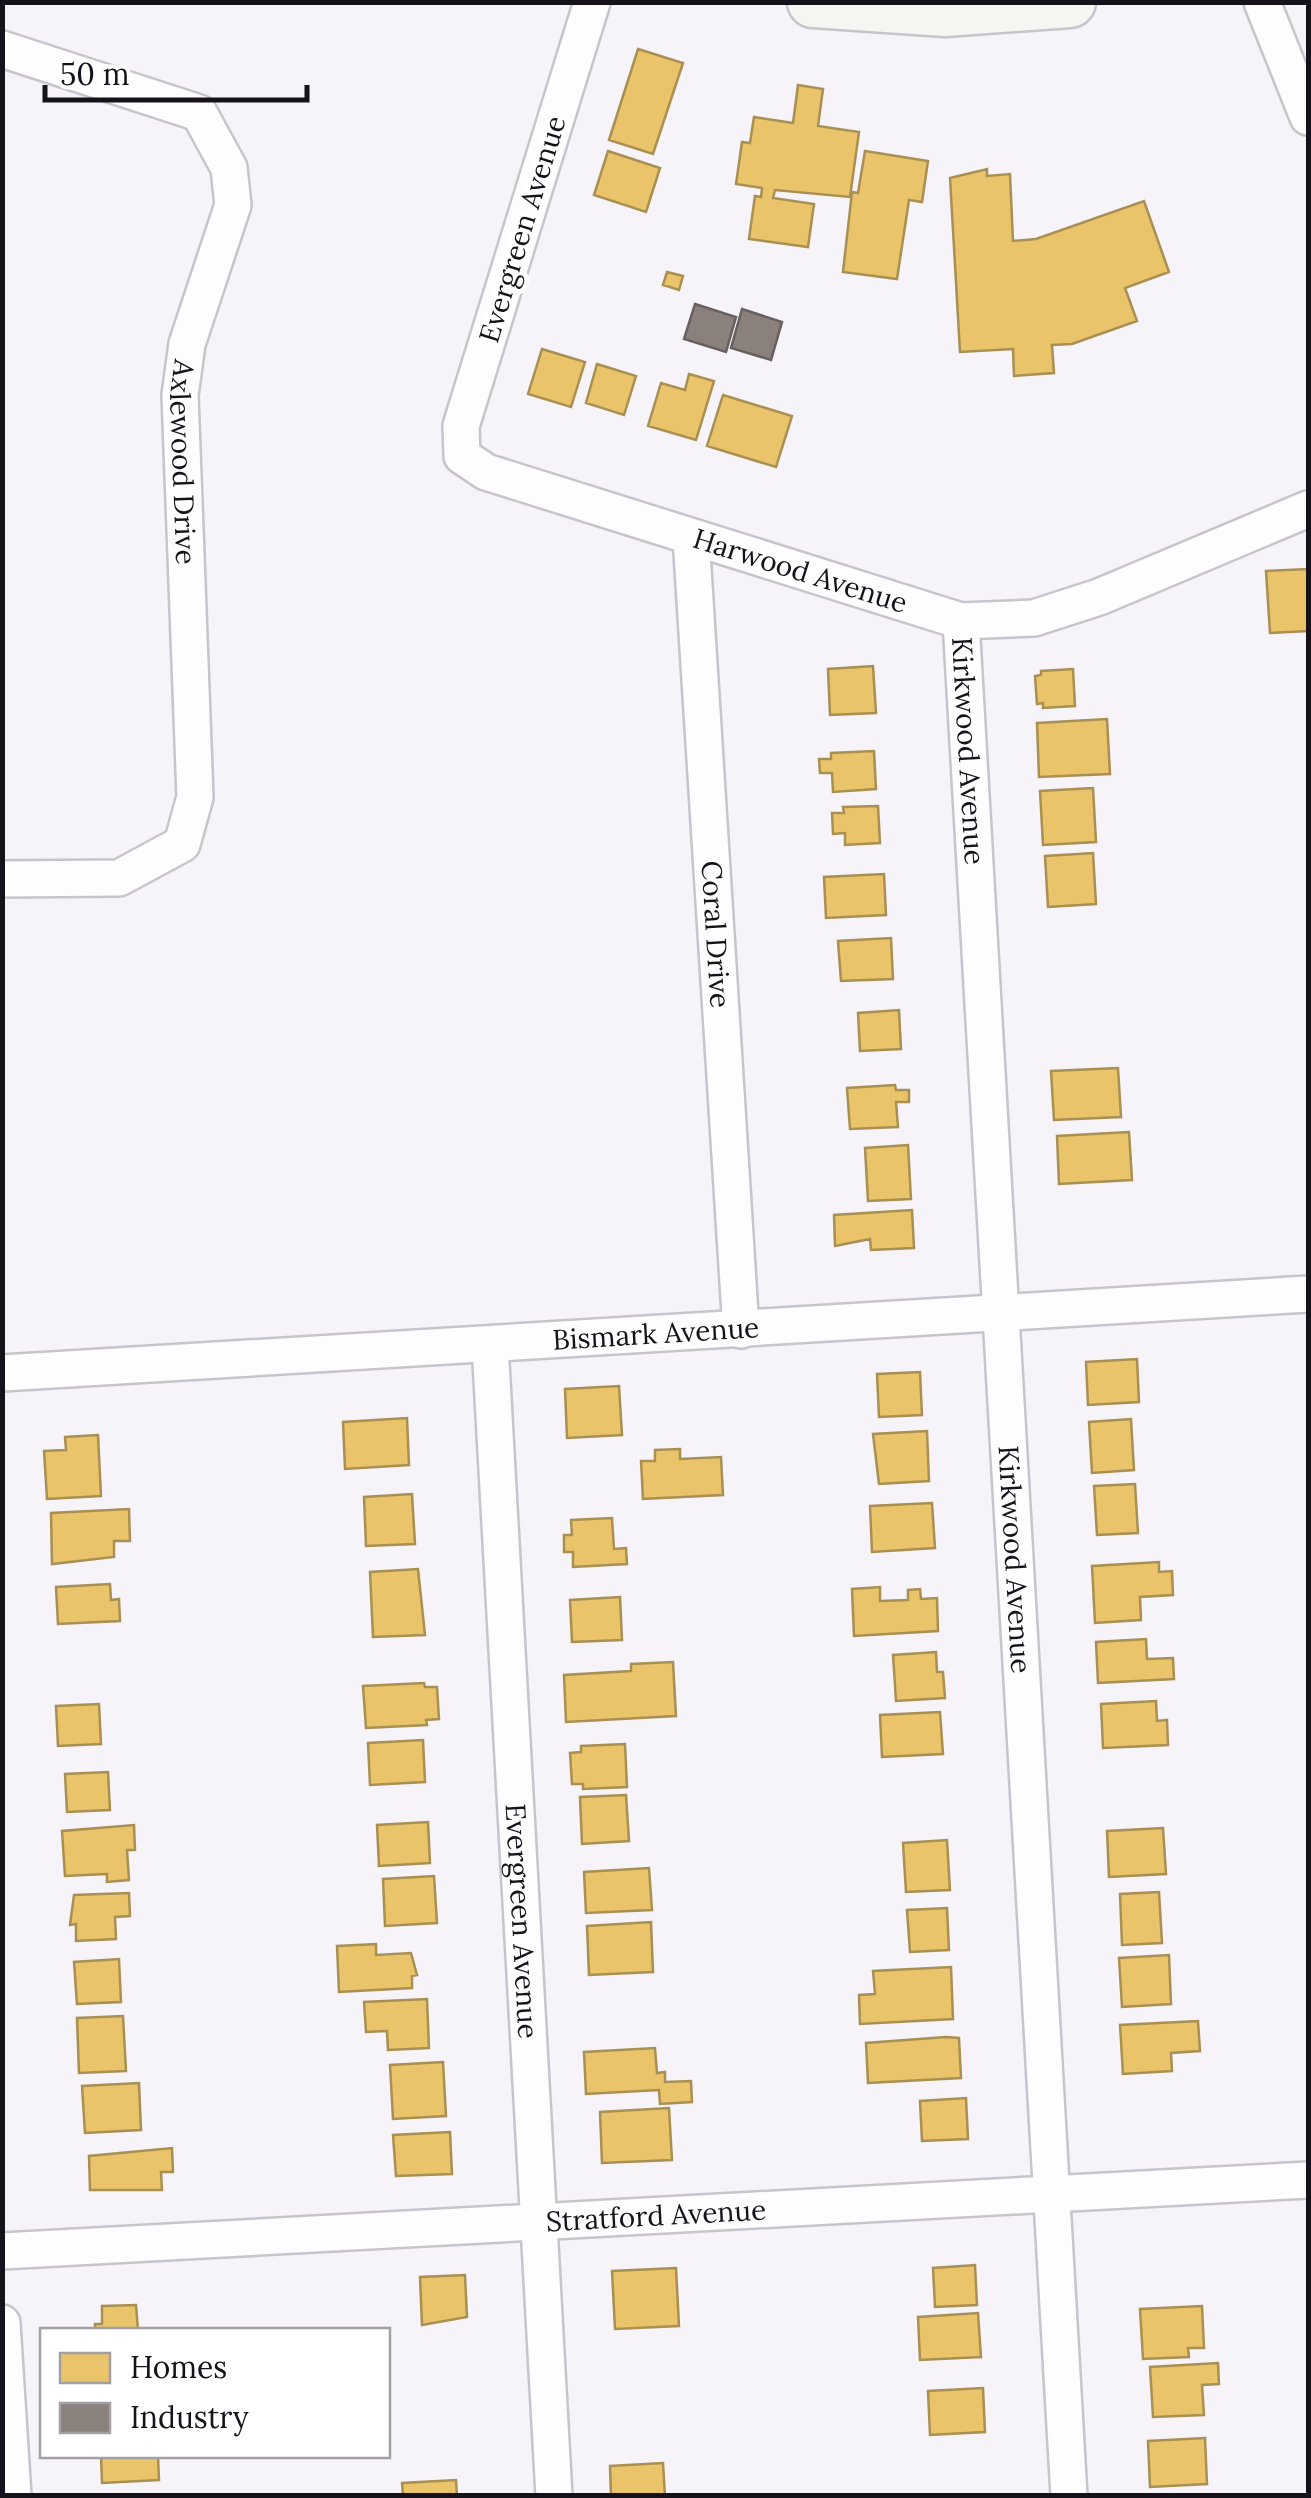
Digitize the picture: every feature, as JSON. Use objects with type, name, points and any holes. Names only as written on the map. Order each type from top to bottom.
[{"type":"street","name":"Evergreen Avenue","points":[[462,456],[461,426],[592,2]]},
{"type":"street","points":[[813,2],[945,12],[1070,2]]},
{"type":"street","points":[[1262,2],[1308,117]]},
{"type":"street","name":"Axlewood Drive","points":[[2,49],[199,113],[229,168],[233,205],[187,344],[180,395],[195,796],[182,844],[119,878],[2,880]]},
{"type":"street","name":"Harwood Avenue","points":[[462,456],[486,472],[961,621],[1034,618],[1083,602],[1308,509]]},
{"type":"street","name":"Coral Drive","points":[[691,537],[741,1330]]},
{"type":"street","name":"Kirkwood Avenue","points":[[961,621],[1070,2496]]},
{"type":"street","name":"Bismark Avenue","points":[[2,1374],[1308,1294]]},
{"type":"street","name":"Evergreen Avenue","points":[[490,1344],[554,2496]]},
{"type":"street","name":"Stratford Avenue","points":[[2,2250],[1308,2180]]},
{"type":"street","points":[[2,2323],[14,2496]]},
{"type":"building: Homes","points":[[638,49],[683,63],[653,154],[609,140]]},
{"type":"building: Homes","points":[[798,85],[823,89],[818,126],[859,132],[850,197],[775,190],[773,198],[814,204],[808,247],[749,239],[755,196],[761,197],[762,188],[736,184],[742,142],[750,143],[754,117],[793,123]]},
{"type":"building: Homes","points":[[608,151],[660,168],[646,212],[594,195]]},
{"type":"building: Homes","points":[[865,151],[928,161],[922,202],[909,200],[897,279],[843,272],[852,192],[858,193]]},
{"type":"building: Homes","points":[[987,169],[987,176],[1010,174],[1013,241],[1036,239],[1144,201],[1169,272],[1125,288],[1137,321],[1072,344],[1052,345],[1054,373],[1014,376],[1013,349],[960,352],[950,178]]},
{"type":"building: Homes","points":[[667,272],[683,276],[679,290],[663,285]]},
{"type":"building: Homes","points":[[542,349],[585,362],[571,407],[528,394]]},
{"type":"building: Homes","points":[[597,364],[636,376],[624,415],[586,403]]},
{"type":"building: Homes","points":[[689,374],[714,381],[696,440],[648,426],[661,383],[685,390]]},
{"type":"building: Homes","points":[[723,395],[792,416],[776,467],[707,446]]},
{"type":"building: Homes","points":[[1308,569],[1308,631],[1270,633],[1266,571]]},
{"type":"building: Homes","points":[[873,666],[876,713],[830,715],[828,669]]},
{"type":"building: Homes","points":[[1073,669],[1075,706],[1043,708],[1043,703],[1037,704],[1035,676],[1041,675],[1041,671]]},
{"type":"building: Homes","points":[[1107,719],[1110,774],[1039,777],[1037,723]]},
{"type":"building: Homes","points":[[874,751],[876,789],[833,792],[832,773],[820,773],[819,759],[831,759],[831,753]]},
{"type":"building: Homes","points":[[1093,788],[1096,842],[1043,845],[1040,791]]},
{"type":"building: Homes","points":[[878,806],[880,843],[845,845],[845,833],[833,834],[832,813],[844,813],[843,807]]},
{"type":"building: Homes","points":[[1093,853],[1096,904],[1048,907],[1045,856]]},
{"type":"building: Homes","points":[[884,874],[886,915],[826,918],[824,877]]},
{"type":"building: Homes","points":[[891,938],[893,979],[841,981],[838,941]]},
{"type":"building: Homes","points":[[899,1010],[901,1049],[860,1051],[858,1013]]},
{"type":"building: Homes","points":[[1118,1068],[1121,1117],[1054,1120],[1051,1071]]},
{"type":"building: Homes","points":[[895,1085],[896,1090],[909,1090],[909,1102],[896,1102],[898,1127],[850,1129],[847,1088]]},
{"type":"building: Homes","points":[[1129,1132],[1132,1180],[1059,1184],[1057,1136]]},
{"type":"building: Homes","points":[[908,1145],[911,1199],[868,1201],[865,1148]]},
{"type":"building: Homes","points":[[912,1210],[914,1248],[871,1250],[870,1239],[835,1246],[834,1215]]},
{"type":"building: Homes","points":[[1137,1359],[1139,1402],[1088,1405],[1086,1362]]},
{"type":"building: Homes","points":[[920,1372],[922,1415],[879,1417],[877,1374]]},
{"type":"building: Homes","points":[[619,1386],[622,1435],[567,1438],[565,1389]]},
{"type":"building: Homes","points":[[407,1418],[409,1465],[345,1469],[343,1422]]},
{"type":"building: Homes","points":[[1131,1419],[1134,1470],[1092,1473],[1089,1422]]},
{"type":"building: Homes","points":[[927,1431],[929,1481],[879,1484],[873,1434]]},
{"type":"building: Homes","points":[[98,1435],[101,1496],[47,1499],[44,1451],[66,1450],[65,1437]]},
{"type":"building: Homes","points":[[680,1449],[680,1459],[721,1457],[723,1495],[643,1499],[641,1461],[655,1461],[655,1450]]},
{"type":"building: Homes","points":[[1135,1484],[1138,1533],[1097,1535],[1094,1486]]},
{"type":"building: Homes","points":[[412,1494],[415,1544],[366,1546],[364,1497]]},
{"type":"building: Homes","points":[[932,1503],[935,1548],[872,1552],[870,1506]]},
{"type":"building: Homes","points":[[129,1509],[130,1541],[114,1541],[114,1557],[52,1564],[51,1513]]},
{"type":"building: Homes","points":[[612,1518],[614,1549],[626,1548],[627,1564],[573,1567],[573,1552],[564,1552],[564,1535],[572,1535],[571,1520]]},
{"type":"building: Homes","points":[[1159,1562],[1159,1572],[1172,1571],[1173,1595],[1140,1597],[1141,1620],[1095,1623],[1092,1566]]},
{"type":"building: Homes","points":[[418,1569],[425,1635],[373,1637],[370,1572]]},
{"type":"building: Homes","points":[[110,1584],[111,1600],[119,1599],[120,1621],[58,1624],[56,1587]]},
{"type":"building: Homes","points":[[880,1587],[880,1601],[908,1600],[908,1590],[920,1589],[921,1599],[937,1598],[938,1631],[854,1636],[852,1589]]},
{"type":"building: Homes","points":[[620,1597],[622,1640],[572,1642],[570,1600]]},
{"type":"building: Homes","points":[[1146,1639],[1147,1659],[1173,1658],[1174,1679],[1098,1683],[1096,1642]]},
{"type":"building: Homes","points":[[936,1652],[937,1672],[943,1672],[945,1698],[896,1701],[893,1655]]},
{"type":"building: Homes","points":[[673,1662],[676,1716],[566,1722],[564,1675],[631,1671],[631,1664]]},
{"type":"building: Homes","points":[[424,1683],[425,1687],[437,1687],[439,1719],[426,1720],[427,1725],[366,1728],[363,1686]]},
{"type":"building: Homes","points":[[1156,1701],[1157,1721],[1167,1720],[1168,1745],[1103,1748],[1101,1704]]},
{"type":"building: Homes","points":[[99,1704],[101,1744],[58,1746],[56,1706]]},
{"type":"building: Homes","points":[[940,1712],[943,1754],[882,1757],[880,1715]]},
{"type":"building: Homes","points":[[423,1740],[425,1782],[370,1785],[368,1743]]},
{"type":"building: Homes","points":[[625,1744],[627,1787],[583,1789],[583,1784],[572,1784],[570,1753],[581,1752],[581,1746]]},
{"type":"building: Homes","points":[[108,1772],[110,1810],[67,1812],[65,1774]]},
{"type":"building: Homes","points":[[626,1795],[629,1841],[582,1844],[580,1797]]},
{"type":"building: Homes","points":[[428,1822],[430,1863],[379,1866],[377,1825]]},
{"type":"building: Homes","points":[[134,1825],[135,1850],[127,1850],[129,1880],[107,1882],[107,1874],[65,1876],[62,1831]]},
{"type":"building: Homes","points":[[1163,1828],[1166,1874],[1109,1877],[1107,1831]]},
{"type":"building: Homes","points":[[947,1840],[950,1890],[906,1892],[903,1843]]},
{"type":"building: Homes","points":[[649,1868],[652,1910],[586,1913],[584,1872]]},
{"type":"building: Homes","points":[[434,1876],[437,1923],[385,1926],[383,1879]]},
{"type":"building: Homes","points":[[1159,1892],[1162,1943],[1122,1945],[1120,1894]]},
{"type":"building: Homes","points":[[129,1893],[130,1916],[115,1917],[116,1939],[76,1941],[76,1924],[70,1925],[74,1895]]},
{"type":"building: Homes","points":[[947,1908],[949,1950],[910,1952],[907,1910]]},
{"type":"building: Homes","points":[[651,1922],[653,1972],[589,1975],[587,1926]]},
{"type":"building: Homes","points":[[376,1944],[376,1955],[411,1953],[417,1975],[412,1976],[412,1988],[339,1992],[337,1946]]},
{"type":"building: Homes","points":[[1169,1955],[1171,2004],[1122,2007],[1119,1958]]},
{"type":"building: Homes","points":[[119,1959],[121,2002],[77,2004],[74,1962]]},
{"type":"building: Homes","points":[[951,1967],[953,2019],[860,2024],[859,1995],[875,1994],[873,1971]]},
{"type":"building: Homes","points":[[427,1999],[429,2048],[388,2050],[387,2031],[366,2032],[364,2002]]},
{"type":"building: Homes","points":[[123,2016],[126,2071],[79,2073],[77,2018]]},
{"type":"building: Homes","points":[[1198,2021],[1200,2051],[1171,2053],[1172,2071],[1123,2074],[1120,2025]]},
{"type":"building: Homes","points":[[959,2038],[961,2078],[868,2083],[866,2043]]},
{"type":"building: Homes","points":[[655,2048],[657,2073],[665,2072],[665,2082],[691,2081],[692,2102],[660,2104],[659,2090],[586,2094],[584,2052]]},
{"type":"building: Homes","points":[[443,2062],[446,2116],[393,2119],[390,2065]]},
{"type":"building: Homes","points":[[139,2083],[141,2130],[85,2133],[82,2086]]},
{"type":"building: Homes","points":[[966,2098],[968,2139],[922,2141],[920,2101]]},
{"type":"building: Homes","points":[[669,2108],[672,2160],[602,2163],[600,2112]]},
{"type":"building: Homes","points":[[450,2132],[452,2174],[396,2176],[393,2135]]},
{"type":"building: Homes","points":[[172,2148],[173,2172],[161,2172],[162,2190],[90,2190],[89,2156]]},
{"type":"building: Homes","points":[[975,2265],[977,2305],[935,2307],[933,2268]]},
{"type":"building: Homes","points":[[676,2268],[679,2326],[615,2329],[612,2271]]},
{"type":"building: Homes","points":[[465,2275],[467,2317],[422,2325],[420,2277]]},
{"type":"building: Homes","points":[[136,2305],[138,2328],[95,2328],[95,2324],[102,2324],[102,2306]]},
{"type":"building: Homes","points":[[1202,2306],[1204,2348],[1188,2348],[1189,2357],[1143,2359],[1140,2309]]},
{"type":"building: Homes","points":[[978,2313],[981,2357],[920,2360],[918,2317]]},
{"type":"building: Homes","points":[[1218,2363],[1219,2384],[1202,2385],[1204,2415],[1153,2417],[1150,2367]]},
{"type":"building: Homes","points":[[983,2388],[985,2432],[930,2435],[928,2391]]},
{"type":"building: Homes","points":[[1205,2438],[1207,2484],[1150,2487],[1148,2441]]},
{"type":"building: Homes","points":[[101,2458],[158,2458],[159,2480],[102,2483]]},
{"type":"building: Homes","points":[[663,2463],[665,2496],[611,2496],[610,2466]]},
{"type":"building: Homes","points":[[456,2480],[457,2496],[403,2496],[402,2483]]},
{"type":"building: Industry","points":[[695,304],[736,317],[726,352],[684,339]]},
{"type":"building: Industry","points":[[742,309],[782,322],[771,360],[731,348]]}]
